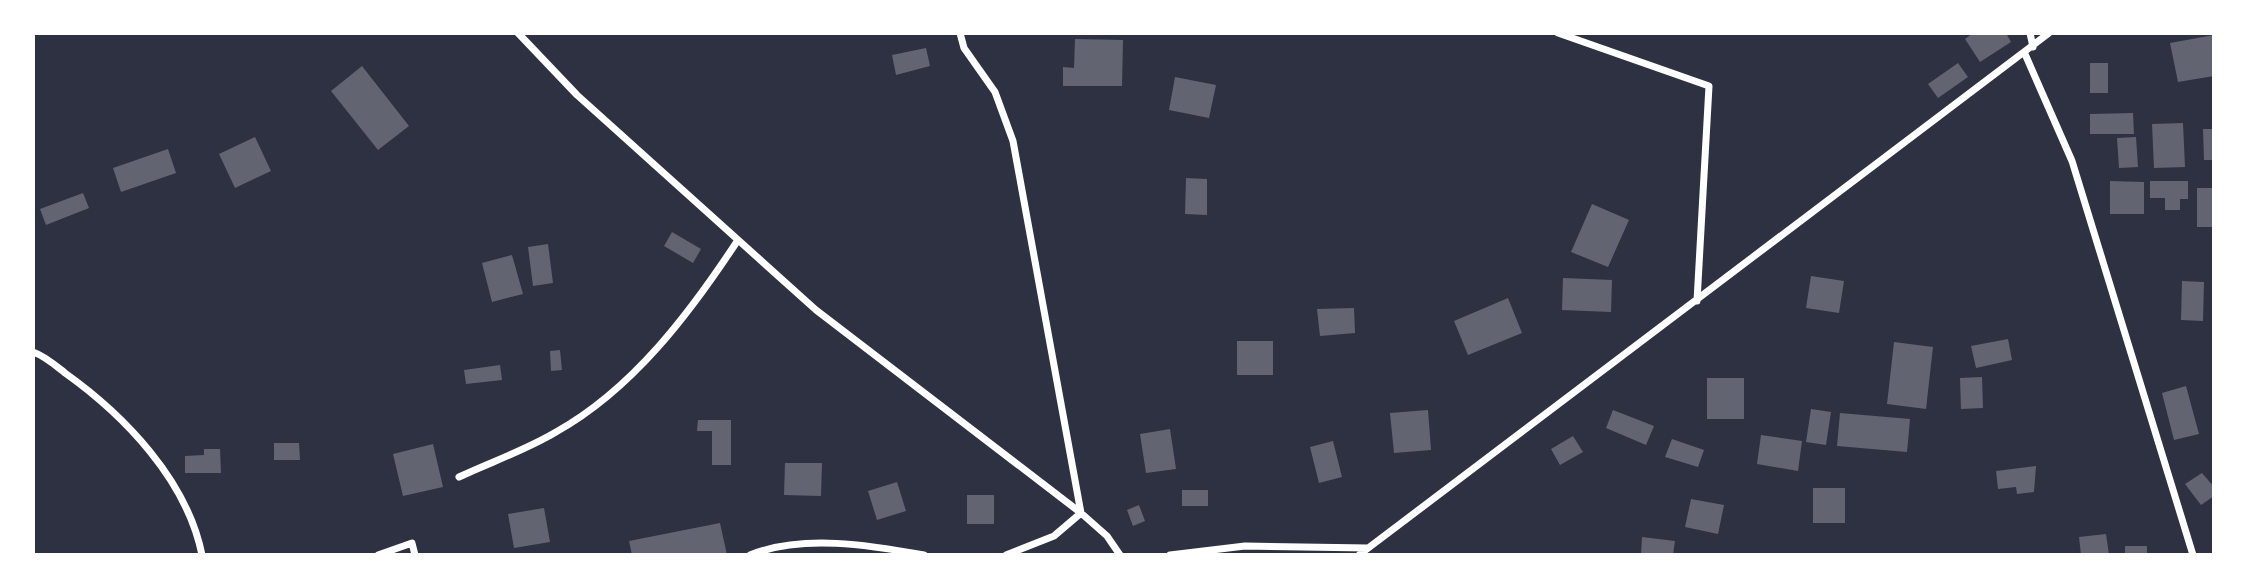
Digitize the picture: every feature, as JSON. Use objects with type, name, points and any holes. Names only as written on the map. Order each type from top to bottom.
[{"type":"street","points":[[518,33],[577,95],[816,310],[1081,513],[1107,536],[1120,555]]},
{"type":"street","points":[[960,33],[964,48],[995,92],[1013,141],[1081,513]]},
{"type":"street","points":[[1558,33],[1709,86],[1697,301]]},
{"type":"street","points":[[2030,33],[2033,47]]},
{"type":"street","points":[[1359,555],[2025,54],[2049,33]]},
{"type":"street","points":[[2025,54],[2072,161],[2193,555]]},
{"type":"street","points":[[459,477],[556,432],[612,395],[655,350],[715,276],[738,240]]},
{"type":"street","points":[[33,352],[97,396],[139,439],[177,491],[202,555]]},
{"type":"street","points":[[1006,555],[1054,536],[1081,513]]},
{"type":"street","points":[[378,555],[412,543],[415,555]]},
{"type":"street","points":[[750,555],[772,546],[815,544],[892,549],[924,555]]},
{"type":"street","points":[[1170,555],[1245,546],[1368,548]]},
{"type":"building","points":[[1973,33],[2006,33],[2011,42],[1980,62],[1965,39]]},
{"type":"building","points":[[2214,35],[2214,76],[2178,82],[2170,43]]},
{"type":"building","points":[[1075,39],[1123,40],[1122,86],[1063,86],[1063,67],[1074,68]]},
{"type":"building","points":[[926,48],[930,66],[896,75],[892,55]]},
{"type":"building","points":[[1958,63],[1968,77],[1938,98],[1928,84]]},
{"type":"building","points":[[2090,63],[2108,63],[2108,93],[2090,93]]},
{"type":"building","points":[[362,66],[409,126],[378,150],[331,91]]},
{"type":"building","points":[[1175,77],[1216,85],[1209,118],[1169,110]]},
{"type":"building","points":[[2133,113],[2134,134],[2090,134],[2090,114]]},
{"type":"building","points":[[2183,123],[2185,167],[2154,168],[2152,124]]},
{"type":"building","points":[[2203,129],[2214,129],[2214,160],[2204,160]]},
{"type":"building","points":[[255,137],[271,171],[235,188],[219,154]]},
{"type":"building","points":[[2136,137],[2138,167],[2119,168],[2117,138]]},
{"type":"building","points":[[168,149],[176,173],[121,192],[113,168]]},
{"type":"building","points":[[1186,178],[1207,179],[1207,215],[1185,214]]},
{"type":"building","points":[[2110,181],[2144,182],[2144,214],[2110,214]]},
{"type":"building","points":[[2150,181],[2188,181],[2188,199],[2180,199],[2180,210],[2165,210],[2165,198],[2150,198]]},
{"type":"building","points":[[2197,188],[2214,188],[2214,227],[2197,227]]},
{"type":"building","points":[[83,193],[89,208],[46,225],[40,209]]},
{"type":"building","points":[[1592,204],[1629,220],[1608,267],[1571,252]]},
{"type":"building","points":[[672,232],[701,249],[693,263],[664,246]]},
{"type":"building","points":[[548,244],[553,283],[533,286],[528,247]]},
{"type":"building","points":[[512,255],[523,294],[492,302],[482,263]]},
{"type":"building","points":[[1811,276],[1844,281],[1839,313],[1806,308]]},
{"type":"building","points":[[1563,278],[1612,280],[1611,312],[1562,310]]},
{"type":"building","points":[[2182,281],[2204,282],[2203,321],[2181,320]]},
{"type":"building","points":[[1508,298],[1522,333],[1468,355],[1454,321]]},
{"type":"building","points":[[1354,308],[1355,333],[1320,336],[1317,309]]},
{"type":"building","points":[[2008,339],[2012,360],[1976,368],[1971,346]]},
{"type":"building","points":[[1237,341],[1273,341],[1273,375],[1237,375]]},
{"type":"building","points":[[1894,342],[1933,347],[1926,409],[1887,404]]},
{"type":"building","points":[[560,350],[562,370],[551,371],[550,351]]},
{"type":"building","points":[[500,365],[502,380],[466,384],[464,370]]},
{"type":"building","points":[[1982,377],[1983,408],[1961,409],[1960,378]]},
{"type":"building","points":[[1707,378],[1744,378],[1744,419],[1707,419]]},
{"type":"building","points":[[2186,386],[2199,434],[2174,440],[2162,393]]},
{"type":"building","points":[[1811,409],[1831,412],[1826,445],[1806,442]]},
{"type":"building","points":[[1428,410],[1431,450],[1394,453],[1390,413]]},
{"type":"building","points":[[1613,410],[1654,426],[1646,445],[1606,428]]},
{"type":"building","points":[[1840,413],[1910,419],[1907,452],[1837,446]]},
{"type":"building","points":[[698,420],[731,420],[731,465],[712,465],[712,431],[697,431]]},
{"type":"building","points":[[1170,429],[1176,469],[1146,473],[1140,434]]},
{"type":"building","points":[[1761,435],[1802,441],[1798,471],[1757,464]]},
{"type":"building","points":[[1573,436],[1583,452],[1560,465],[1551,449]]},
{"type":"building","points":[[1672,439],[1704,450],[1698,467],[1665,457]]},
{"type":"building","points":[[1333,441],[1342,477],[1319,483],[1310,447]]},
{"type":"building","points":[[274,443],[299,443],[300,460],[274,460]]},
{"type":"building","points":[[433,444],[443,487],[403,496],[393,454]]},
{"type":"building","points":[[204,449],[220,449],[221,473],[185,473],[185,456],[204,455]]},
{"type":"building","points":[[785,463],[822,463],[821,496],[784,495]]},
{"type":"building","points":[[2036,466],[2034,492],[2017,494],[2016,487],[1998,489],[1996,471]]},
{"type":"building","points":[[2202,473],[2214,487],[2214,496],[2201,505],[2185,484]]},
{"type":"building","points":[[897,482],[906,511],[877,520],[868,491]]},
{"type":"building","points":[[1813,488],[1845,488],[1845,523],[1813,523]]},
{"type":"building","points":[[1182,490],[1208,490],[1208,506],[1182,506]]},
{"type":"building","points":[[967,495],[994,495],[994,524],[967,524]]},
{"type":"building","points":[[1691,499],[1724,505],[1718,534],[1685,527]]},
{"type":"building","points":[[1139,505],[1145,521],[1133,526],[1127,510]]},
{"type":"building","points":[[544,508],[550,542],[514,548],[508,514]]},
{"type":"building","points":[[720,523],[727,555],[632,555],[629,541]]},
{"type":"building","points":[[2106,534],[2109,555],[2081,555],[2079,537]]},
{"type":"building","points":[[1642,537],[1675,541],[1673,555],[1641,555]]},
{"type":"building","points":[[2125,546],[2147,546],[2147,555],[2125,555]]}]
